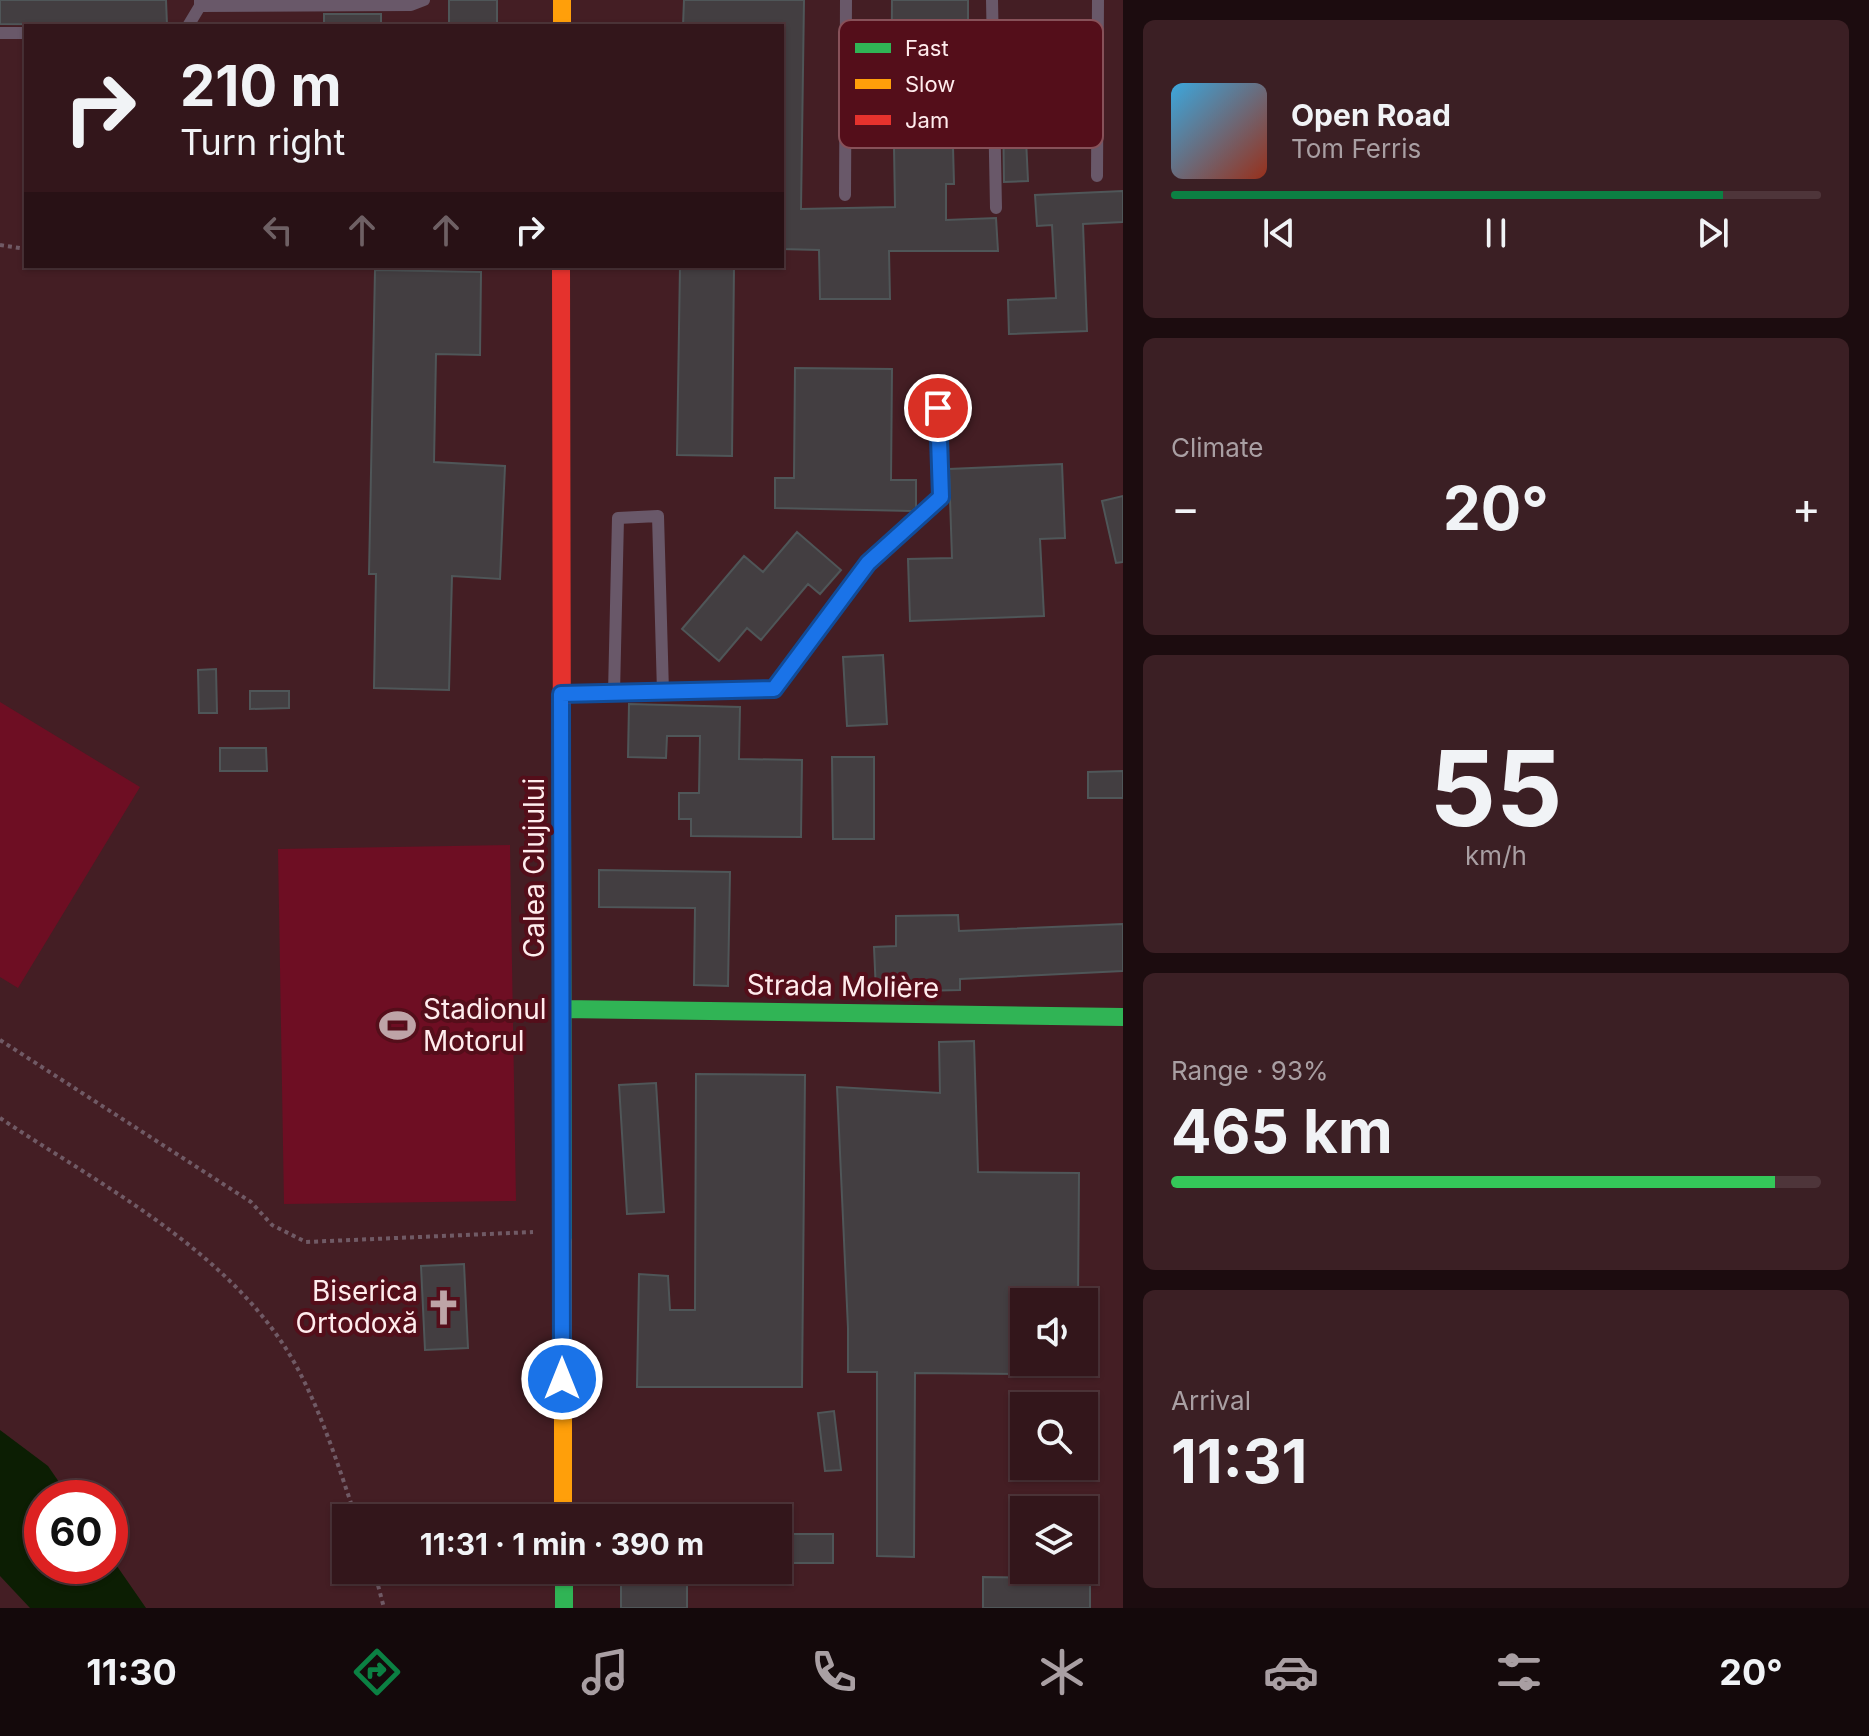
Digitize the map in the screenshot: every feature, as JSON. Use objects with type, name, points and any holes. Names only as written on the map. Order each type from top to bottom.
[{"type":"main road","points":[[562,0],[562,24]]},
{"type":"main road","name":"Calea Clujului","points":[[561,268],[563,1504]]},
{"type":"main road","name":"Strada Molière","points":[[563,1009],[1123,1017]]},
{"type":"main road","points":[[564,1584],[564,1608]]},
{"type":"lane","points":[[189,24],[200,3],[411,5],[424,0]]},
{"type":"lane","points":[[846,0],[846,20]]},
{"type":"lane","points":[[992,0],[992,20]]},
{"type":"lane","points":[[1098,0],[1098,20]]},
{"type":"lane","points":[[0,33],[24,33]]},
{"type":"lane","points":[[845,148],[845,195]]},
{"type":"lane","points":[[995,148],[996,208]]},
{"type":"lane","points":[[1097,148],[1097,176]]},
{"type":"lane","points":[[561,694],[774,689],[868,563],[941,497],[938,408]]},
{"type":"lane","points":[[614,693],[618,518],[658,516],[663,692]]},
{"type":"path","points":[[0,245],[24,249]]},
{"type":"path","points":[[0,1040],[251,1202],[272,1225],[306,1242],[563,1230]]},
{"type":"path","points":[[0,1118],[188,1243],[245,1296],[284,1346],[324,1424],[351,1504]]},
{"type":"path","points":[[378,1584],[384,1608]]},
{"type":"shaded area","points":[[0,702],[140,787],[18,988],[0,977]]},
{"type":"shaded area","name":"Stadionul Motorul","points":[[510,845],[516,1201],[284,1204],[278,849]]},
{"type":"shaded area","points":[[0,1430],[48,1466],[58,1480],[24,1480],[24,1584],[128,1582],[146,1608],[30,1608],[0,1576]]},
{"type":"building","points":[[0,0],[166,0],[167,24],[0,24]]},
{"type":"building","points":[[449,0],[497,0],[497,24],[449,24]]},
{"type":"building","points":[[684,0],[804,0],[801,209],[895,207],[894,148],[953,148],[954,184],[946,184],[946,220],[996,218],[998,251],[889,251],[890,299],[820,299],[819,250],[784,249],[784,24],[683,24]]},
{"type":"building","points":[[892,0],[968,0],[968,20],[892,20]]},
{"type":"building","points":[[324,14],[381,14],[381,24],[324,24]]},
{"type":"building","points":[[1004,148],[1026,148],[1028,181],[1004,182]]},
{"type":"building","points":[[1123,191],[1123,222],[1083,224],[1087,331],[1009,334],[1008,300],[1056,298],[1052,225],[1037,226],[1035,195]]},
{"type":"building","points":[[680,268],[734,268],[732,456],[677,455]]},
{"type":"building","points":[[375,270],[481,272],[480,355],[436,354],[434,462],[505,466],[500,579],[452,576],[449,690],[374,688],[376,574],[369,574]]},
{"type":"building","points":[[795,368],[892,369],[891,480],[916,480],[916,508],[912,511],[775,508],[775,478],[794,478]]},
{"type":"building","points":[[1062,464],[1065,538],[1040,539],[1044,616],[910,621],[908,559],[952,558],[949,469]]},
{"type":"building","points":[[1123,496],[1123,562],[1116,563],[1102,501]]},
{"type":"building","points":[[797,532],[841,570],[820,594],[808,584],[761,640],[747,628],[719,661],[682,629],[744,556],[763,572]]},
{"type":"building","points":[[883,655],[887,724],[847,726],[843,657]]},
{"type":"building","points":[[216,669],[217,713],[199,713],[198,670]]},
{"type":"building","points":[[250,691],[289,691],[289,708],[250,709]]},
{"type":"building","points":[[629,704],[740,707],[739,759],[802,760],[801,837],[691,836],[691,819],[679,819],[679,793],[699,793],[700,736],[667,736],[666,758],[628,757]]},
{"type":"building","points":[[220,748],[266,748],[267,771],[220,771]]},
{"type":"building","points":[[832,757],[874,757],[874,839],[833,839]]},
{"type":"building","points":[[1123,771],[1123,798],[1088,798],[1088,772]]},
{"type":"building","points":[[599,870],[730,872],[728,986],[694,985],[695,908],[599,907]]},
{"type":"building","points":[[958,915],[959,931],[1123,924],[1123,971],[960,979],[960,990],[876,992],[874,947],[896,946],[896,916]]},
{"type":"building","points":[[974,1041],[978,1172],[1079,1173],[1078,1288],[1010,1288],[1010,1374],[915,1373],[914,1557],[877,1556],[877,1372],[848,1372],[837,1087],[940,1093],[939,1042]]},
{"type":"building","points":[[696,1074],[805,1075],[802,1387],[637,1387],[639,1274],[668,1276],[670,1310],[695,1310]]},
{"type":"building","points":[[656,1083],[664,1212],[627,1214],[619,1085]]},
{"type":"building","name":"Biserica Ortodoxă","points":[[464,1264],[468,1348],[425,1350],[421,1266]]},
{"type":"building","points":[[834,1411],[841,1470],[825,1471],[818,1413]]},
{"type":"building","points":[[792,1534],[833,1534],[833,1563],[792,1563]]},
{"type":"building","points":[[983,1577],[1010,1577],[1010,1584],[1090,1584],[1090,1608],[983,1608]]},
{"type":"building","points":[[621,1584],[687,1584],[687,1608],[621,1608]]},
{"type":"traffic: fast","points":[[562,810],[563,1242]]},
{"type":"traffic: fast","points":[[563,1009],[1123,1017]]},
{"type":"traffic: fast","points":[[564,1584],[564,1608]]},
{"type":"traffic: slow","points":[[562,0],[562,24]]},
{"type":"traffic: slow","points":[[563,1242],[563,1504]]},
{"type":"traffic: jam","points":[[561,268],[562,810]]},
{"type":"place","name":"Stadionul Motorul","points":[[397,1025]]},
{"type":"place","name":"Biserica Ortodoxă","points":[[444,1307]]},
{"type":"route","points":[[562,1379],[561,694],[774,689],[868,563],[941,497],[938,408]]}]
